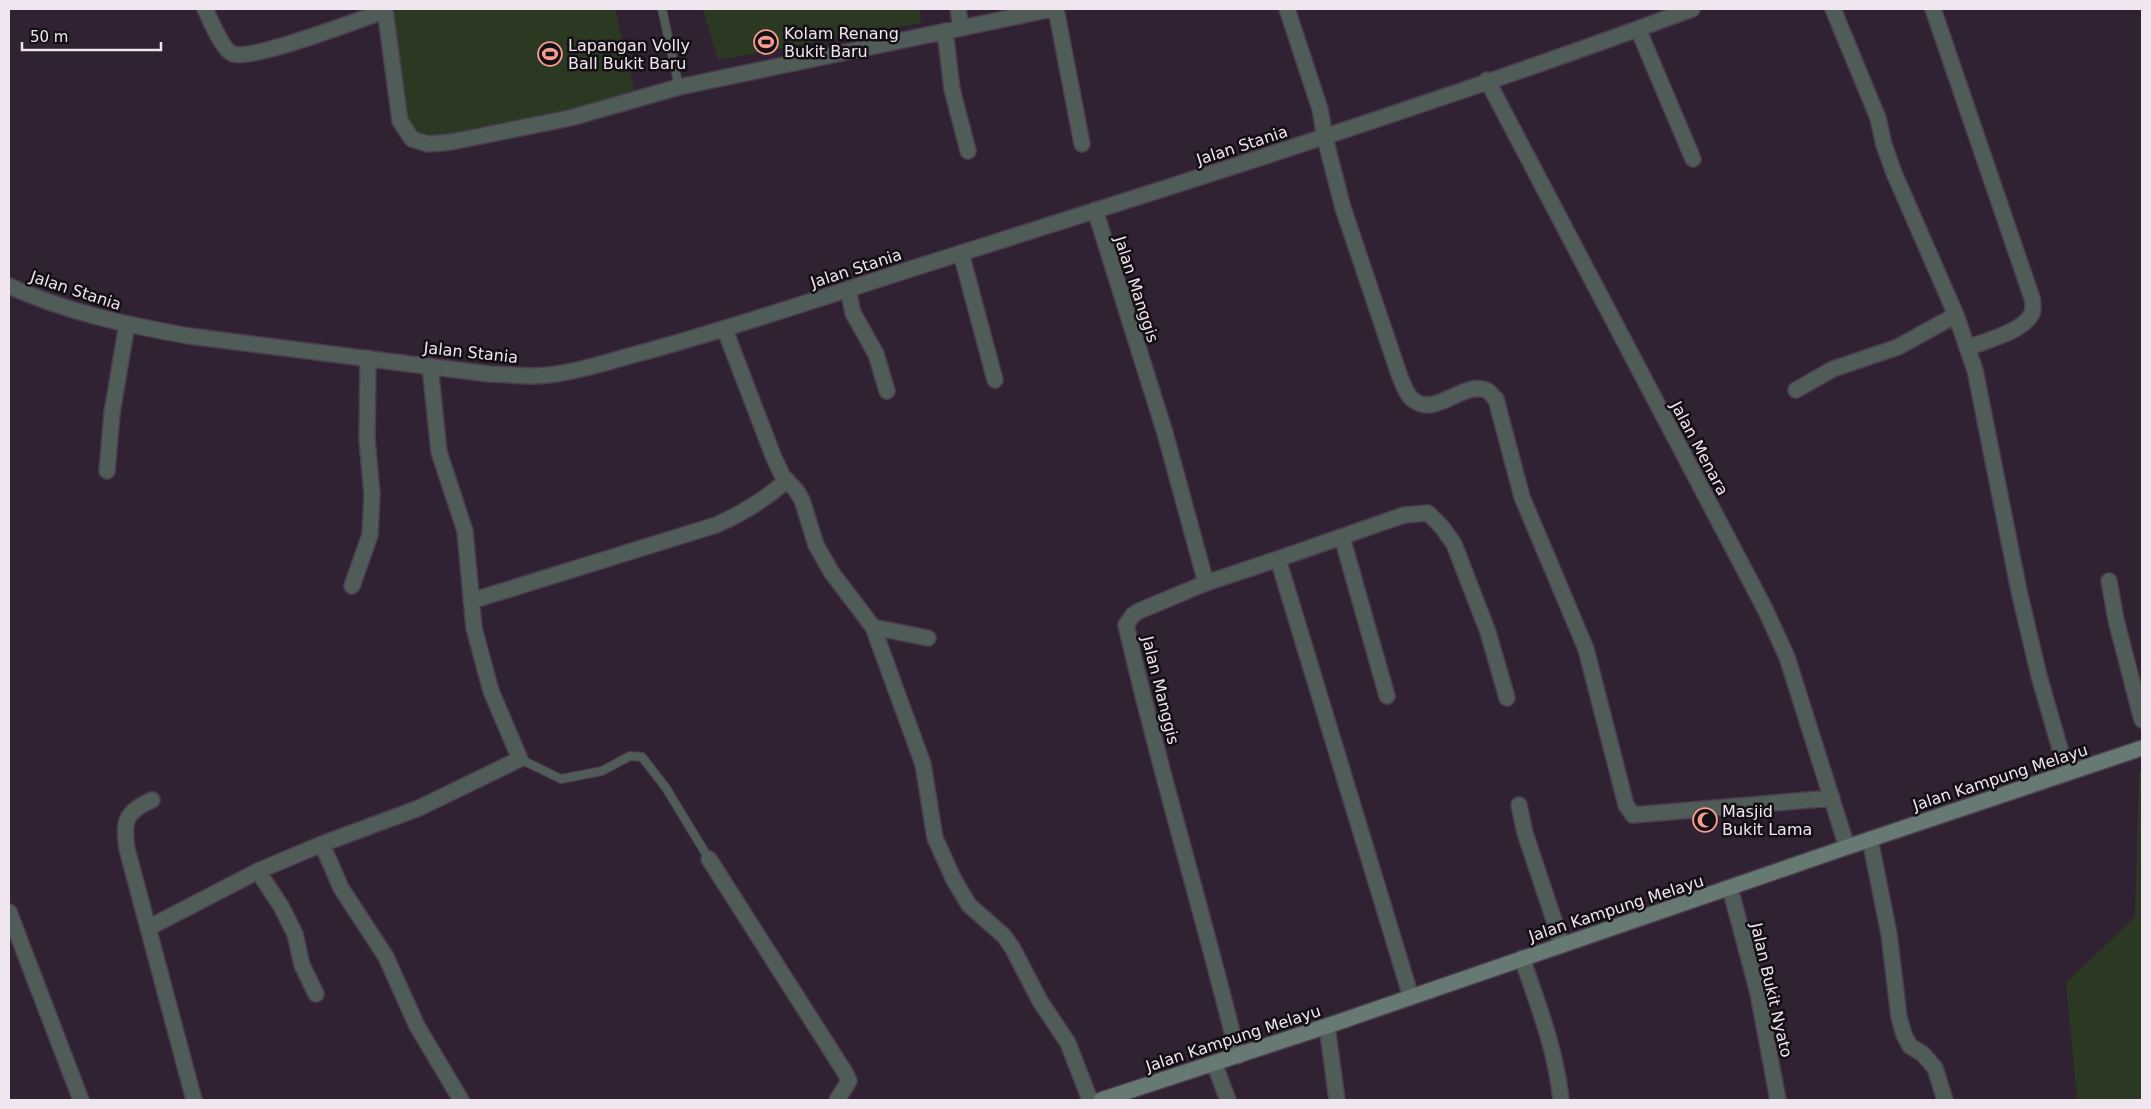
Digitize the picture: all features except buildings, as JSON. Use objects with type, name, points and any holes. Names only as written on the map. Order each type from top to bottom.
[{"type":"main road","name":"Jalan Kampung Melayu","points":[[1101,1100],[1327,1026],[1847,846],[2142,748]]},
{"type":"street","points":[[205,9],[226,48],[233,54],[248,55],[285,45],[385,10],[400,121],[412,139],[428,144],[451,142],[570,118],[679,86],[1052,9]]},
{"type":"street","points":[[958,9],[961,28]]},
{"type":"street","points":[[1056,9],[1082,144]]},
{"type":"street","points":[[1287,9],[1320,109],[1325,138],[1343,208],[1400,377],[1409,396],[1419,404],[1428,406],[1478,388],[1488,391],[1496,399],[1522,497],[1586,649],[1626,804],[1633,815],[1832,798]]},
{"type":"street","name":"Jalan Stania","points":[[9,286],[48,302],[127,324],[189,336],[489,374],[533,376],[580,369],[725,330],[848,289],[1325,138],[1692,9]]},
{"type":"street","points":[[1833,9],[1878,118],[1884,145],[1894,174],[1956,316],[1976,370],[2019,591],[2039,676],[2067,774]]},
{"type":"street","points":[[1933,9],[2032,298],[2033,307],[2032,315],[2026,322],[2012,331],[1968,348]]},
{"type":"street","points":[[1638,29],[1692,159]]},
{"type":"street","points":[[944,31],[952,89],[968,152]]},
{"type":"street","name":"Jalan Menara","points":[[1487,80],[1765,609],[1787,657],[1847,846]]},
{"type":"street","name":"Jalan Manggis","points":[[1095,210],[1165,433],[1206,582],[1139,611],[1133,615],[1126,625],[1141,689],[1238,1056]]},
{"type":"street","points":[[961,253],[995,380]]},
{"type":"street","points":[[848,289],[853,313],[876,354],[887,390]]},
{"type":"street","points":[[1796,390],[1833,370],[1898,347],[1956,316]]},
{"type":"street","points":[[107,471],[112,413],[127,324]]},
{"type":"street","points":[[725,330],[774,458],[783,476],[802,500],[816,546],[832,573],[873,627],[923,764],[935,838],[950,872],[969,905],[1004,936],[1013,949],[1040,1001],[1068,1042],[1090,1100]]},
{"type":"street","points":[[352,586],[370,535],[372,494],[367,439],[368,358]]},
{"type":"street","points":[[148,928],[258,872],[322,844],[419,808],[520,759],[490,691],[474,628],[466,531],[439,452],[430,366]]},
{"type":"street","points":[[471,601],[716,525],[741,514],[765,499],[787,480]]},
{"type":"street","points":[[1206,582],[1404,515],[1428,513],[1442,527],[1454,544],[1488,632],[1507,698]]},
{"type":"street","points":[[1342,537],[1388,696]]},
{"type":"street","points":[[1278,559],[1410,997]]},
{"type":"street","points":[[2109,581],[2116,620],[2142,720]]},
{"type":"street","points":[[873,627],[928,638]]},
{"type":"street","points":[[152,800],[135,808],[130,814],[125,831],[127,849],[194,1100]]},
{"type":"street","points":[[1519,806],[1525,833],[1562,944]]},
{"type":"street","points":[[1870,839],[1889,934],[1902,1026],[1910,1046],[1923,1054],[1935,1068],[1945,1100]]},
{"type":"street","points":[[322,844],[341,888],[386,957],[417,1026],[461,1100]]},
{"type":"street","points":[[709,859],[846,1074],[848,1081],[837,1100]]},
{"type":"street","points":[[258,872],[281,906],[295,934],[302,965],[316,994]]},
{"type":"street","name":"Jalan Bukit Nyato","points":[[1730,888],[1758,993],[1778,1100]]},
{"type":"street","points":[[9,912],[81,1100]]},
{"type":"street","points":[[1522,958],[1550,1038],[1558,1070],[1561,1100]]},
{"type":"street","points":[[1327,1026],[1337,1100]]},
{"type":"street","points":[[1214,1063],[1228,1100]]},
{"type":"lane","points":[[662,9],[679,86]]},
{"type":"lane","points":[[520,759],[561,779],[602,771],[630,756],[642,757],[666,788],[709,859]]},
{"type":"green space","points":[[388,9],[615,9],[638,105],[413,145]]},
{"type":"green space","name":"Kolam Renang Bukit Baru","points":[[703,9],[919,9],[921,23],[718,60]]},
{"type":"green space","points":[[2142,770],[2142,1100],[2077,1100],[2066,983],[2135,917],[2139,771]]},
{"type":"place","name":"Kolam Renang Bukit Baru","points":[[766,42]]},
{"type":"place","name":"Lapangan Volly Ball Bukit Baru","points":[[550,54]]},
{"type":"place","name":"Masjid Bukit Lama","points":[[1705,820]]}]
